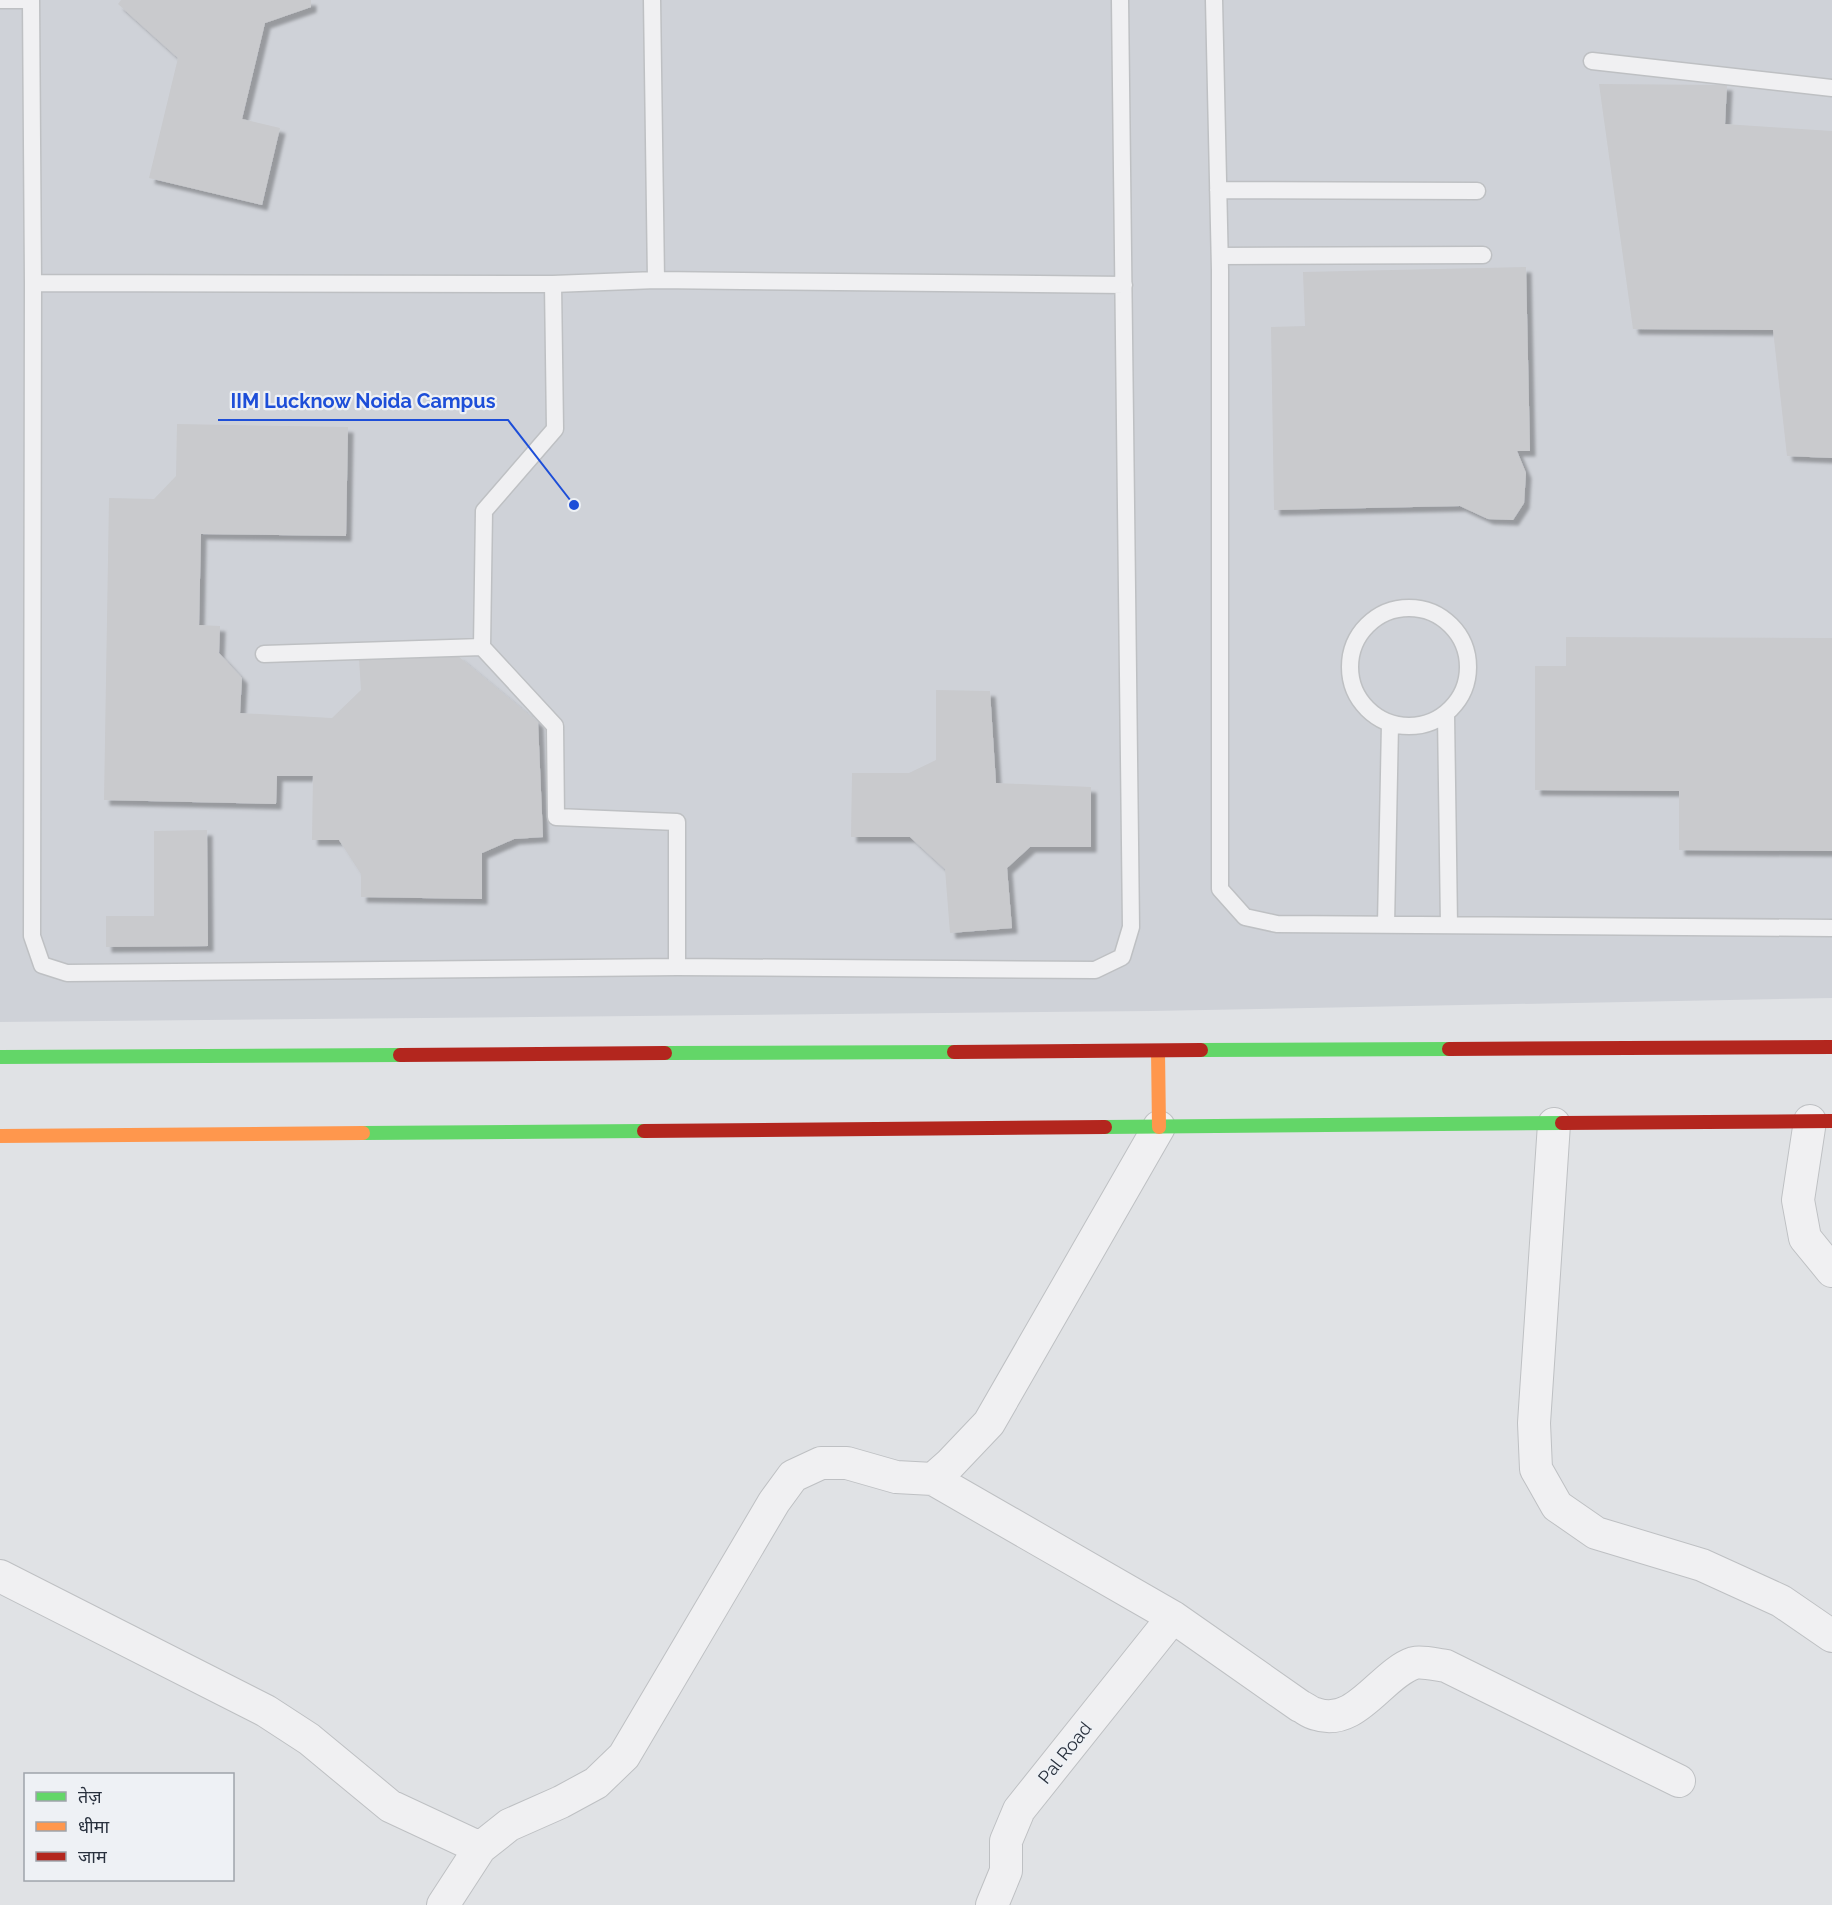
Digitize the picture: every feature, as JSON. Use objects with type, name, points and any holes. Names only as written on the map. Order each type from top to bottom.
[{"type":"street","points":[[0,1057],[1832,1047]]},
{"type":"street","points":[[933,1479],[989,1423],[1159,1127],[1158,1051]]},
{"type":"street","points":[[0,1136],[1821,1121],[1798,1200],[1805,1238],[1832,1271]]},
{"type":"street","points":[[1554,1124],[1534,1423],[1536,1469],[1557,1506],[1596,1533],[1702,1565],[1781,1601],[1832,1636]]},
{"type":"street","points":[[443,1905],[480,1848],[510,1825],[596,1783],[624,1756],[774,1502],[794,1476],[821,1463],[847,1463],[896,1477],[933,1479],[1173,1617],[1300,1706],[1317,1715],[1335,1716],[1354,1709],[1393,1674],[1416,1662],[1446,1666],[1679,1781]]},
{"type":"street","points":[[0,1576],[266,1711],[309,1739],[390,1806],[480,1848]]},
{"type":"street","name":"Pal Road","points":[[992,1905],[1006,1871],[1006,1841],[1019,1810],[1173,1617]]},
{"type":"lane","points":[[0,0],[32,0],[32,936],[42,965],[67,973],[677,967],[1095,970],[1122,957],[1131,927],[1120,0]]},
{"type":"lane","points":[[652,0],[656,280]]},
{"type":"lane","points":[[1214,0],[1220,256],[1220,889],[1245,916],[1277,924],[1832,928]]},
{"type":"lane","points":[[1592,61],[1832,88]]},
{"type":"lane","points":[[1218,190],[1477,191]]},
{"type":"lane","points":[[1220,256],[1483,255]]},
{"type":"lane","points":[[33,283],[553,284],[656,280],[1124,285]]},
{"type":"lane","points":[[553,284],[555,429],[483,511],[482,647],[555,726],[556,817],[677,822],[677,967]]},
{"type":"lane","points":[[1400,608],[1419,608],[1438,614],[1453,627],[1464,643],[1468,662],[1467,682],[1459,700],[1446,714],[1429,724],[1409,727],[1390,724],[1372,714],[1359,700],[1351,681],[1350,662],[1355,642],[1365,625],[1381,614],[1400,608]]},
{"type":"lane","points":[[264,654],[482,647]]},
{"type":"lane","points":[[1446,714],[1449,926]]},
{"type":"lane","points":[[1386,925],[1390,724]]},
{"type":"shaded area","points":[[0,0],[1832,0],[1832,998],[1151,1011],[0,1022]]},
{"type":"building","points":[[121,0],[311,0],[311,7],[265,23],[242,119],[280,128],[262,205],[149,178],[178,58],[118,4]]},
{"type":"building","points":[[1599,84],[1727,85],[1725,124],[1832,131],[1832,458],[1787,456],[1773,330],[1633,329]]},
{"type":"building","points":[[1526,267],[1530,451],[1517,451],[1526,473],[1524,503],[1513,520],[1488,519],[1460,506],[1274,510],[1271,327],[1305,326],[1303,272]]},
{"type":"building","points":[[177,424],[348,427],[346,536],[201,534],[199,625],[220,626],[219,653],[242,678],[240,713],[332,718],[361,690],[359,659],[458,656],[538,722],[543,837],[514,839],[482,853],[482,899],[361,897],[361,874],[339,840],[312,840],[313,776],[277,776],[276,804],[104,800],[109,498],[154,499],[176,476]]},
{"type":"building","points":[[1566,637],[1832,638],[1832,851],[1679,850],[1679,791],[1535,790],[1535,666],[1566,666]]},
{"type":"building","points":[[936,690],[990,691],[996,783],[1091,787],[1091,847],[1030,847],[1007,868],[1012,928],[950,933],[945,869],[910,837],[851,837],[852,773],[909,773],[936,760]]},
{"type":"building","points":[[207,830],[208,946],[106,947],[106,916],[154,916],[154,831]]},
{"type":"traffic: fast","points":[[1201,1050],[1449,1049]]},
{"type":"traffic: fast","points":[[665,1053],[954,1052]]},
{"type":"traffic: fast","points":[[0,1057],[400,1055]]},
{"type":"traffic: fast","points":[[1105,1127],[1562,1123]]},
{"type":"traffic: fast","points":[[363,1133],[644,1131]]},
{"type":"traffic: slow","points":[[1158,1051],[1159,1127]]},
{"type":"traffic: slow","points":[[0,1136],[363,1133]]},
{"type":"traffic: jam","points":[[1449,1049],[1832,1047]]},
{"type":"traffic: jam","points":[[954,1052],[1201,1050]]},
{"type":"traffic: jam","points":[[400,1055],[665,1053]]},
{"type":"traffic: jam","points":[[1562,1123],[1832,1121]]},
{"type":"traffic: jam","points":[[644,1131],[1105,1127]]},
{"type":"place","name":"IIM Lucknow Noida Campus","points":[[574,505]]}]
